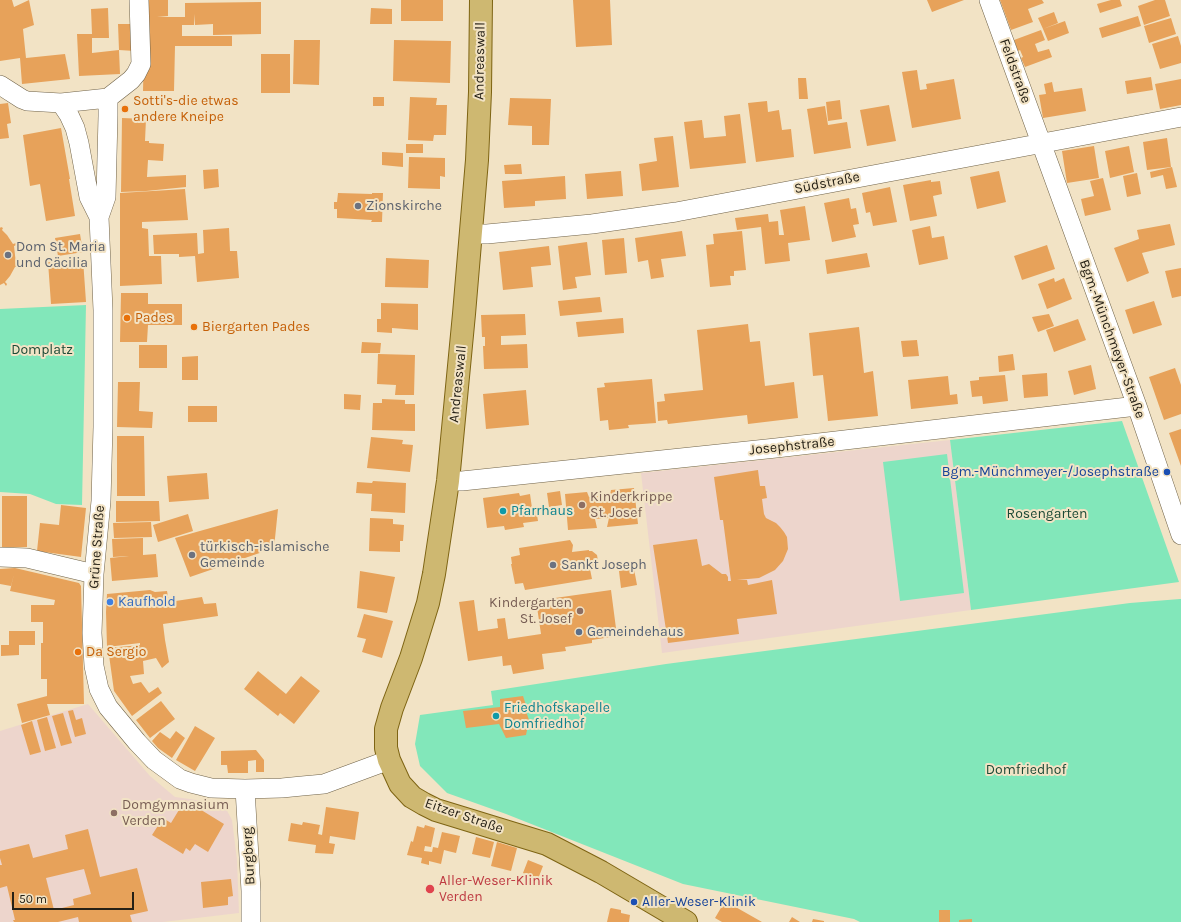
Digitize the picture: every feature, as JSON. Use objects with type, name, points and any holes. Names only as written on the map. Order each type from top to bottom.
[{"type":"main road","name":"Andreaswall","points":[[389,760],[386,748],[386,729],[392,708],[411,658],[428,603],[434,574],[448,481],[478,160],[481,0]]},
{"type":"main road","name":"Eitzer Straße","points":[[389,760],[400,784],[412,797],[424,804],[436,810],[547,844],[601,872],[686,922]]},
{"type":"street","points":[[0,85],[27,101],[62,104],[108,98],[131,80],[141,64],[139,0]]},
{"type":"street","name":"Feldstraße","points":[[989,0],[1042,143]]},
{"type":"street","points":[[99,216],[106,197],[108,98]]},
{"type":"street","points":[[62,104],[75,128],[89,198],[99,216]]},
{"type":"street","name":"Südstraße","points":[[472,234],[487,234],[592,224],[676,212],[1181,117]]},
{"type":"street","name":"Bgm.-Münchmeyer-Straße","points":[[1042,143],[1137,406],[1181,535]]},
{"type":"street","name":"Grüne Straße","points":[[99,216],[103,310],[103,427],[101,500],[94,574],[92,633],[94,666],[99,689],[108,707],[137,742],[154,760],[180,779],[211,788],[245,789]]},
{"type":"street","name":"Josephstraße","points":[[448,481],[462,481],[776,448],[1137,406]]},
{"type":"street","points":[[0,557],[28,558],[94,574]]},
{"type":"street","points":[[245,789],[282,788],[324,784],[389,760]]},
{"type":"street","name":"Burgberg","points":[[245,789],[250,883],[250,922]]},
{"type":"shaded area","points":[[950,440],[971,610],[662,653],[641,473]]},
{"type":"shaded area","name":"Domgymnasium Verden","points":[[88,704],[150,776],[175,797],[211,802],[225,807],[232,820],[237,860],[239,913],[163,922],[0,922],[0,731]]},
{"type":"green space","name":"Domplatz","points":[[86,305],[82,505],[56,504],[30,494],[0,492],[0,309]]},
{"type":"green space","name":"Rosengarten","points":[[1122,421],[1179,582],[971,610],[950,440]]},
{"type":"green space","points":[[947,454],[964,593],[900,601],[883,462]]},
{"type":"green space","name":"Domfriedhof","points":[[1181,599],[1181,922],[860,922],[854,919],[683,884],[506,814],[447,793],[420,766],[415,744],[420,715],[493,705],[491,691],[666,664],[1130,603]]},
{"type":"building","points":[[0,0],[12,0],[14,7],[29,0],[34,25],[23,29],[26,58],[65,54],[70,79],[22,84],[20,58],[0,61]]},
{"type":"building","points":[[145,0],[168,0],[168,16],[157,17],[185,17],[185,3],[261,2],[261,34],[213,35],[213,24],[195,25],[194,14],[194,25],[182,25],[182,36],[232,36],[232,46],[175,46],[174,91],[143,91]]},
{"type":"building","points":[[401,0],[443,0],[443,21],[401,21]]},
{"type":"building","points":[[573,0],[610,0],[612,45],[576,47]]},
{"type":"building","points":[[927,0],[964,0],[932,12]]},
{"type":"building","points":[[1000,0],[1042,0],[1044,3],[1028,9],[1033,22],[1011,30]]},
{"type":"building","points":[[1111,0],[1120,0],[1122,6],[1100,13],[1097,4]]},
{"type":"building","points":[[1155,0],[1165,0],[1170,16],[1144,25],[1138,6]]},
{"type":"building","points":[[108,8],[109,38],[92,38],[92,53],[119,50],[120,74],[79,76],[77,34],[92,34],[91,9]]},
{"type":"building","points":[[371,8],[392,9],[392,24],[370,24]]},
{"type":"building","points":[[1054,12],[1058,23],[1043,29],[1038,18]]},
{"type":"building","points":[[1138,16],[1141,26],[1102,38],[1099,28]]},
{"type":"building","points":[[1171,18],[1176,34],[1149,43],[1144,26]]},
{"type":"building","points":[[1065,21],[1069,33],[1048,41],[1043,29]]},
{"type":"building","points":[[118,24],[134,24],[135,51],[119,50]]},
{"type":"building","points":[[1041,30],[1045,40],[1035,44],[1038,52],[1049,49],[1052,57],[1025,67],[1021,58],[1023,57],[1020,50],[1018,51],[1014,40]]},
{"type":"building","points":[[1178,36],[1181,46],[1181,63],[1160,69],[1152,44]]},
{"type":"building","points":[[294,40],[320,40],[319,85],[293,84]]},
{"type":"building","points":[[394,40],[451,41],[450,83],[393,81]]},
{"type":"building","points":[[261,54],[290,54],[290,93],[261,93]]},
{"type":"building","points":[[917,70],[920,90],[927,89],[926,84],[954,79],[961,119],[912,128],[902,72]]},
{"type":"building","points":[[1151,77],[1153,90],[1127,94],[1125,81]]},
{"type":"building","points":[[798,78],[806,78],[808,99],[799,99]]},
{"type":"building","points":[[1181,79],[1181,105],[1160,109],[1155,84]]},
{"type":"building","points":[[1052,82],[1054,92],[1082,88],[1086,111],[1043,118],[1039,95],[1046,94],[1044,84]]},
{"type":"building","points":[[373,97],[384,97],[384,106],[373,106]]},
{"type":"building","points":[[410,97],[437,98],[436,105],[447,105],[446,135],[434,135],[433,141],[408,140]]},
{"type":"building","points":[[510,98],[551,99],[549,145],[532,145],[532,126],[508,125]]},
{"type":"building","points":[[840,100],[842,119],[828,121],[826,102]]},
{"type":"building","points":[[767,101],[768,112],[779,110],[782,130],[791,129],[794,157],[756,162],[748,103]]},
{"type":"building","points":[[8,103],[11,123],[7,124],[9,138],[0,139],[0,104]]},
{"type":"building","points":[[889,105],[896,141],[867,146],[860,110]]},
{"type":"building","points":[[825,106],[828,125],[847,122],[851,148],[814,154],[807,109]]},
{"type":"building","points":[[740,114],[746,163],[690,169],[684,122],[702,120],[704,138],[726,136],[724,116]]},
{"type":"building","points":[[122,118],[146,119],[145,141],[149,141],[149,143],[164,144],[163,161],[148,160],[147,177],[186,175],[186,187],[121,192]]},
{"type":"building","points":[[61,128],[75,216],[46,221],[40,184],[30,186],[23,135]]},
{"type":"building","points":[[673,136],[679,187],[642,191],[639,164],[657,161],[654,138]]},
{"type":"building","points":[[1167,138],[1171,167],[1147,170],[1143,142]]},
{"type":"building","points":[[406,144],[423,144],[423,153],[406,153]]},
{"type":"building","points":[[1094,146],[1099,178],[1067,183],[1062,151]]},
{"type":"building","points":[[1129,146],[1134,172],[1110,178],[1105,151]]},
{"type":"building","points":[[382,152],[403,153],[403,167],[382,165]]},
{"type":"building","points":[[409,157],[445,158],[445,177],[440,176],[440,189],[408,188]]},
{"type":"building","points":[[521,164],[522,174],[505,174],[504,165]]},
{"type":"building","points":[[1172,167],[1177,187],[1166,189],[1163,175],[1151,178],[1150,172]]},
{"type":"building","points":[[218,169],[219,187],[204,189],[203,170]]},
{"type":"building","points":[[621,171],[623,196],[587,199],[585,174]]},
{"type":"building","points":[[999,171],[1006,202],[977,209],[970,177]]},
{"type":"building","points":[[1137,173],[1141,194],[1127,197],[1123,176]]},
{"type":"building","points":[[565,176],[566,199],[535,201],[535,206],[504,208],[502,181]]},
{"type":"building","points":[[1103,178],[1111,210],[1085,216],[1081,199],[1094,196],[1090,181]]},
{"type":"building","points":[[931,180],[931,182],[940,181],[942,194],[933,196],[937,216],[910,221],[903,185]]},
{"type":"building","points":[[890,187],[897,222],[873,226],[870,212],[866,213],[862,193]]},
{"type":"building","points":[[185,189],[188,220],[142,222],[142,228],[148,229],[149,256],[161,256],[162,284],[120,286],[120,193]]},
{"type":"building","name":"Zionskirche","points":[[338,193],[383,193],[382,222],[337,218],[337,209],[334,209],[334,202],[337,202]]},
{"type":"building","points":[[849,198],[851,209],[856,208],[859,224],[853,225],[856,237],[832,242],[824,203]]},
{"type":"building","points":[[805,206],[810,240],[788,243],[790,261],[765,264],[761,227],[737,230],[735,218],[768,214],[769,222],[778,221],[779,235],[784,235],[780,210]]},
{"type":"building","points":[[1170,224],[1175,245],[1142,253],[1149,273],[1127,282],[1114,248],[1139,239],[1137,230]]},
{"type":"building","points":[[930,226],[932,238],[944,236],[948,259],[919,265],[912,230]]},
{"type":"building","name":"Dom St. Maria und Cäcilia","points":[[1,227],[13,244],[16,243],[17,245],[14,246],[16,264],[19,265],[18,267],[15,267],[5,282],[7,284],[6,286],[4,283],[0,285]]},
{"type":"building","points":[[229,228],[230,251],[237,251],[239,278],[197,282],[195,256],[179,257],[179,254],[154,254],[153,235],[197,233],[198,254],[204,253],[203,230]]},
{"type":"building","points":[[682,231],[686,256],[661,259],[664,277],[651,279],[648,260],[638,262],[635,238]]},
{"type":"building","points":[[742,231],[746,270],[734,271],[734,276],[730,276],[731,285],[710,287],[706,245],[714,244],[713,234]]},
{"type":"building","points":[[80,234],[83,252],[58,256],[55,238]]},
{"type":"building","points":[[624,238],[627,273],[605,275],[602,240]]},
{"type":"building","points":[[587,242],[591,275],[575,277],[577,288],[563,290],[558,246]]},
{"type":"building","points":[[1047,245],[1055,269],[1022,280],[1014,256]]},
{"type":"building","points":[[549,246],[551,265],[531,267],[533,287],[503,290],[499,252]]},
{"type":"building","points":[[867,253],[870,267],[827,274],[825,260]]},
{"type":"building","points":[[386,258],[429,260],[428,288],[385,287]]},
{"type":"building","points":[[83,259],[86,302],[51,304],[48,262]]},
{"type":"building","points":[[1181,268],[1181,296],[1172,298],[1165,271]]},
{"type":"building","points":[[1054,278],[1055,282],[1064,278],[1072,299],[1047,309],[1038,284]]},
{"type":"building","points":[[121,293],[148,293],[148,304],[182,304],[182,325],[148,325],[147,342],[120,342]]},
{"type":"building","points":[[600,297],[602,312],[560,316],[558,301]]},
{"type":"building","points":[[1154,301],[1162,325],[1133,334],[1125,310]]},
{"type":"building","points":[[381,303],[418,304],[418,330],[392,328],[392,333],[377,332],[377,319],[381,319]]},
{"type":"building","points":[[525,314],[526,335],[501,336],[501,345],[527,344],[528,368],[484,369],[483,346],[485,346],[485,337],[482,337],[481,315]]},
{"type":"building","points":[[1049,314],[1054,326],[1038,332],[1032,317]]},
{"type":"building","points":[[623,318],[624,333],[578,337],[576,322]]},
{"type":"building","points":[[1078,319],[1086,340],[1054,352],[1046,330]]},
{"type":"building","points":[[748,324],[750,342],[760,341],[765,386],[794,382],[798,418],[748,424],[747,415],[668,424],[667,420],[658,421],[657,402],[665,401],[664,394],[703,390],[697,330]]},
{"type":"building","points":[[859,327],[864,373],[873,371],[878,416],[828,421],[823,375],[813,376],[809,333]]},
{"type":"building","points":[[917,340],[919,356],[903,357],[901,341]]},
{"type":"building","points":[[362,342],[381,343],[380,353],[361,353]]},
{"type":"building","points":[[139,345],[167,345],[167,368],[139,368]]},
{"type":"building","points":[[378,354],[415,355],[414,395],[395,395],[396,385],[377,384]]},
{"type":"building","points":[[1013,354],[1015,370],[999,372],[998,356]]},
{"type":"building","points":[[198,356],[198,380],[182,380],[182,357]]},
{"type":"building","points":[[1091,365],[1096,389],[1074,395],[1068,371]]},
{"type":"building","points":[[1175,368],[1181,385],[1181,414],[1164,420],[1149,377]]},
{"type":"building","points":[[1047,373],[1048,396],[1024,398],[1022,375]]},
{"type":"building","points":[[1005,375],[1008,401],[983,404],[982,396],[972,397],[970,381],[979,380],[979,377]]},
{"type":"building","points":[[948,376],[950,395],[957,394],[958,404],[911,409],[908,380]]},
{"type":"building","points":[[652,379],[656,423],[628,425],[629,428],[609,430],[608,420],[600,421],[597,388],[605,387],[604,383]]},
{"type":"building","points":[[118,382],[140,382],[139,411],[153,412],[152,428],[117,427]]},
{"type":"building","points":[[526,390],[529,425],[486,429],[483,394]]},
{"type":"building","points":[[344,394],[361,395],[360,410],[344,409]]},
{"type":"building","points":[[382,399],[405,400],[405,404],[415,404],[415,431],[372,430],[373,403],[382,403]]},
{"type":"building","points":[[188,406],[217,406],[217,422],[188,422]]},
{"type":"building","points":[[1181,429],[1181,466],[1169,433]]},
{"type":"building","points":[[117,436],[144,436],[145,496],[117,496]]},
{"type":"building","points":[[371,437],[403,440],[402,444],[413,445],[410,472],[367,468]]},
{"type":"building","points":[[758,470],[760,486],[765,486],[767,498],[762,499],[764,514],[766,518],[776,523],[784,532],[787,537],[788,549],[783,561],[775,570],[759,578],[737,580],[747,580],[748,585],[772,580],[777,614],[737,619],[739,634],[668,643],[653,545],[697,539],[702,566],[709,564],[722,574],[726,574],[728,581],[731,581],[723,520],[720,520],[714,477]]},
{"type":"building","points":[[207,473],[209,499],[169,502],[167,476]]},
{"type":"building","points":[[373,481],[406,483],[405,513],[371,511],[372,494],[356,493],[357,482],[372,483]]},
{"type":"building","points":[[634,488],[638,524],[607,527],[609,518],[595,519],[597,528],[568,530],[565,494],[587,492],[589,497],[610,495],[611,490]]},
{"type":"building","points":[[560,491],[562,505],[549,507],[547,493]]},
{"type":"building","name":"Pfarrhaus","points":[[519,493],[520,496],[530,494],[532,508],[536,508],[538,521],[523,523],[524,527],[505,530],[504,526],[487,528],[483,498]]},
{"type":"building","points":[[2,496],[27,496],[27,547],[2,547]]},
{"type":"building","points":[[116,501],[159,501],[160,521],[116,522]]},
{"type":"building","points":[[61,505],[86,508],[81,557],[37,551],[40,523],[59,525]]},
{"type":"building","points":[[278,509],[274,548],[190,577],[175,538]]},
{"type":"building","points":[[188,514],[193,531],[158,542],[153,525]]},
{"type":"building","points":[[370,518],[393,519],[393,524],[404,525],[403,541],[400,541],[400,552],[369,551]]},
{"type":"building","points":[[151,522],[152,537],[114,538],[113,523]]},
{"type":"building","points":[[143,538],[143,555],[156,554],[158,577],[112,581],[110,558],[129,556],[113,557],[112,539]]},
{"type":"building","name":"Sankt Joseph","points":[[570,540],[573,545],[572,552],[589,550],[597,555],[598,561],[594,567],[591,567],[590,569],[592,579],[525,590],[523,583],[515,584],[511,557],[520,555],[519,548]]},
{"type":"building","points":[[15,568],[79,583],[81,586],[84,704],[47,704],[50,715],[22,723],[17,704],[47,696],[47,679],[41,679],[41,643],[43,643],[43,622],[31,622],[31,605],[54,605],[55,600],[10,591],[14,574],[11,586],[0,584],[0,569]]},
{"type":"building","points":[[634,569],[637,585],[621,588],[619,571]]},
{"type":"building","points":[[360,571],[395,577],[387,613],[357,608]]},
{"type":"building","points":[[150,590],[155,592],[167,591],[169,602],[202,597],[204,604],[216,603],[218,616],[163,624],[169,662],[162,668],[156,658],[143,661],[144,674],[130,676],[133,684],[141,682],[149,693],[158,687],[162,693],[132,716],[114,691],[108,648],[140,645],[140,643],[107,647],[107,594]]},
{"type":"building","name":"Gemeindehaus","points":[[611,590],[617,636],[592,640],[592,643],[565,647],[566,651],[542,654],[544,669],[513,674],[511,665],[503,666],[502,656],[468,661],[459,602],[474,600],[478,631],[498,628],[497,619],[505,618],[508,639],[541,634],[537,607],[556,605],[555,598]]},
{"type":"building","points":[[364,614],[393,621],[382,658],[362,652],[366,639],[357,637]]},
{"type":"building","points":[[9,631],[35,631],[35,645],[19,645],[19,655],[1,656],[1,645],[9,645]]},
{"type":"building","points":[[258,671],[286,694],[301,676],[320,691],[294,724],[280,713],[278,716],[244,689]]},
{"type":"building","name":"Friedhofskapelle Domfriedhof","points":[[523,696],[526,705],[524,705],[529,720],[526,735],[506,738],[499,724],[466,728],[463,711],[500,707],[500,699]]},
{"type":"building","points":[[161,701],[175,719],[150,738],[136,720]]},
{"type":"building","points":[[73,710],[76,720],[82,718],[86,734],[75,737],[68,711]]},
{"type":"building","points":[[63,713],[72,743],[61,746],[52,716]]},
{"type":"building","points":[[47,717],[56,748],[45,751],[37,720]]},
{"type":"building","points":[[32,721],[41,752],[30,755],[21,725]]},
{"type":"building","points":[[195,726],[215,738],[195,771],[176,760]]},
{"type":"building","points":[[176,731],[185,738],[172,758],[158,748],[152,741],[160,732],[170,739]]},
{"type":"building","points":[[256,750],[264,760],[264,772],[256,772],[256,760],[248,761],[248,773],[228,773],[227,765],[221,765],[221,751]]},
{"type":"building","points":[[185,800],[224,824],[208,852],[195,844],[190,851],[186,848],[183,854],[152,835],[163,818],[171,823]]},
{"type":"building","points":[[326,807],[359,812],[355,840],[330,836],[329,843],[335,844],[333,854],[315,853],[316,845],[288,841],[291,823],[302,825],[303,822],[320,825],[318,834],[322,835]]},
{"type":"building","points":[[425,825],[435,828],[431,847],[425,846],[424,851],[432,852],[433,847],[438,848],[442,832],[460,836],[456,853],[444,850],[441,864],[429,861],[429,865],[421,863],[422,858],[407,855],[411,841],[413,842],[417,826],[424,828]]},
{"type":"building","points":[[88,829],[100,877],[137,868],[148,911],[130,915],[132,922],[79,922],[78,917],[58,922],[14,922],[13,920],[15,920],[7,886],[0,888],[0,865],[2,865],[0,851],[29,844],[33,858],[68,849],[65,835]],"holes":[[[84,869],[91,894],[73,899],[74,905],[54,910],[46,878]]]},
{"type":"building","points":[[476,837],[494,842],[490,858],[472,854]]},
{"type":"building","points":[[497,842],[517,848],[511,871],[491,866]]},
{"type":"building","points":[[528,860],[543,866],[538,879],[523,873]]},
{"type":"building","points":[[231,879],[233,896],[228,897],[228,905],[203,908],[201,882]]},
{"type":"building","points":[[725,901],[762,922],[722,922],[715,918]]},
{"type":"building","points":[[611,908],[621,910],[621,913],[630,915],[629,922],[607,922]]},
{"type":"building","points":[[939,910],[950,910],[950,922],[939,922]]},
{"type":"building","points":[[792,917],[800,922],[789,922]]},
{"type":"building","points":[[813,919],[824,921],[824,922],[812,922]]},
{"type":"building","points":[[972,919],[972,922],[959,922],[959,920]]},
{"type":"place","name":"Sotti's-die etwas andere Kneipe","points":[[125,109]]},
{"type":"place","name":"Zionskirche","points":[[358,206]]},
{"type":"place","name":"Dom St. Maria und Cäcilia","points":[[8,255]]},
{"type":"place","name":"Pades","points":[[127,318]]},
{"type":"place","name":"Biergarten Pades","points":[[194,327]]},
{"type":"place","name":"Bgm.-Münchmeyer-/Josephstraße","points":[[1167,472]]},
{"type":"place","name":"Kinderkrippe St. Josef","points":[[582,505]]},
{"type":"place","name":"Pfarrhaus","points":[[503,511]]},
{"type":"place","name":"türkisch-islamische Gemeinde","points":[[192,555]]},
{"type":"place","name":"Sankt Joseph","points":[[553,565]]},
{"type":"place","name":"Kaufhold","points":[[110,602]]},
{"type":"place","name":"Kindergarten St. Josef","points":[[580,611]]},
{"type":"place","name":"Gemeindehaus","points":[[579,632]]},
{"type":"place","name":"Da Sergio","points":[[78,652]]},
{"type":"place","name":"Friedhofskapelle Domfriedhof","points":[[496,716]]},
{"type":"place","name":"Domgymnasium Verden","points":[[114,813]]},
{"type":"place","name":"Aller-Weser-Klinik Verden","points":[[430,889]]},
{"type":"place","name":"Aller-Weser-Klinik","points":[[634,902]]}]
